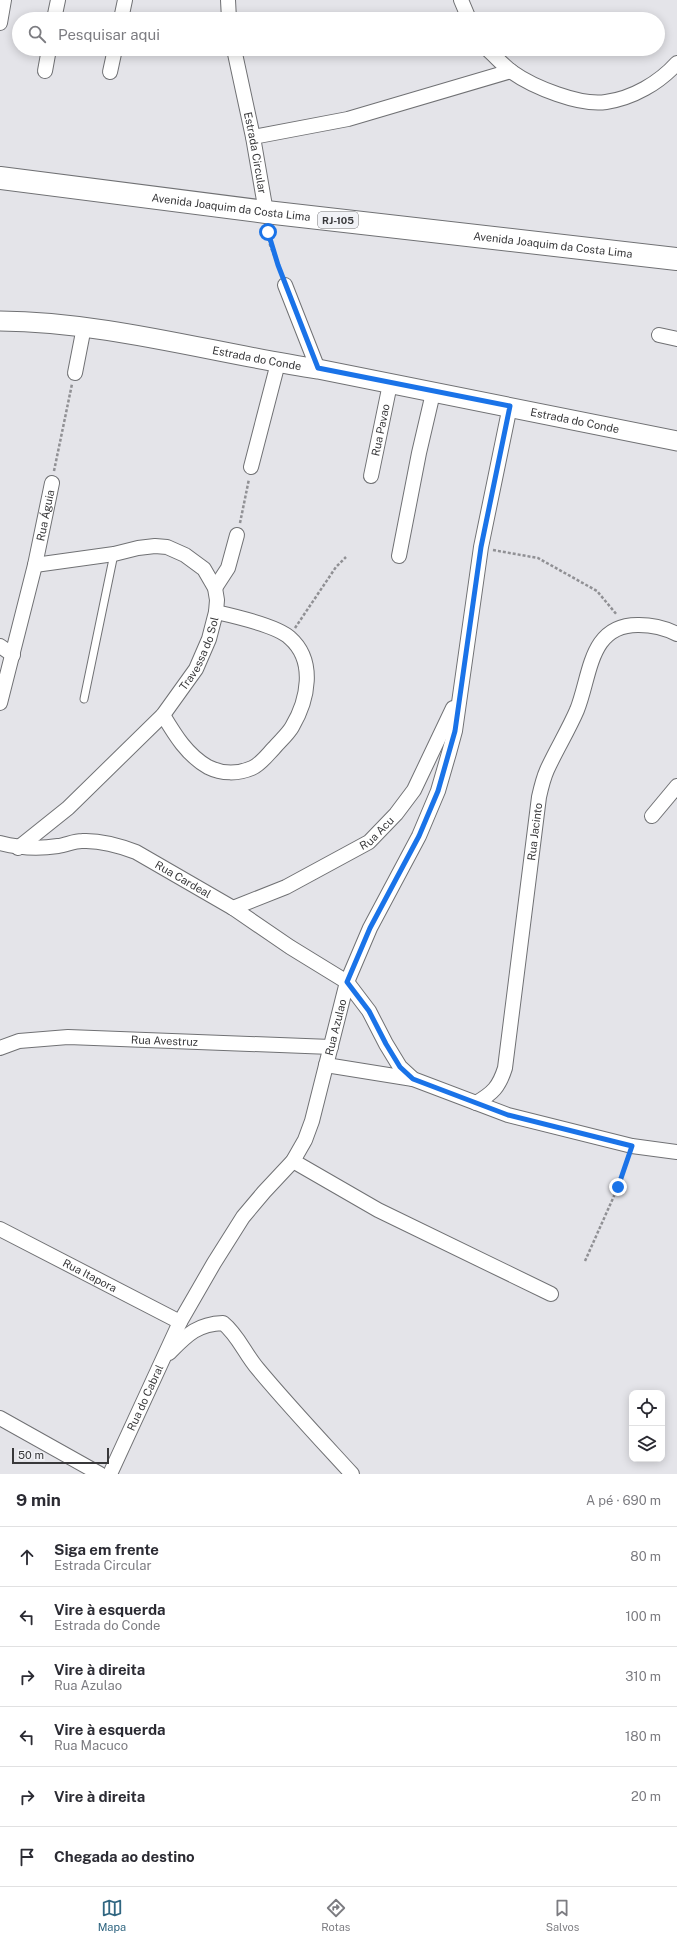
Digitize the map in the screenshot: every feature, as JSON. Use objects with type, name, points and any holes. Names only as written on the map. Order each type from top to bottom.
[{"type":"main road","name":"Avenida Joaquim da Costa Lima","points":[[0,178],[266,212],[677,259]]},
{"type":"street","points":[[0,23],[4,0]]},
{"type":"street","points":[[55,12],[58,0]]},
{"type":"street","points":[[122,12],[125,0]]},
{"type":"street","points":[[228,0],[229,12]]},
{"type":"street","points":[[461,0],[466,12]]},
{"type":"street","points":[[45,71],[48,56]]},
{"type":"street","points":[[110,72],[113,56]]},
{"type":"street","name":"Estrada Circular","points":[[236,56],[253,136],[266,212]]},
{"type":"street","points":[[495,56],[511,71],[543,89],[578,100],[605,102],[630,96],[654,84],[677,63]]},
{"type":"street","points":[[253,136],[348,119],[511,71]]},
{"type":"street","points":[[285,285],[318,368]]},
{"type":"street","name":"Estrada do Conde","points":[[0,321],[84,327],[318,368],[433,393],[510,406],[677,441]]},
{"type":"street","points":[[75,373],[84,327]]},
{"type":"street","points":[[659,335],[677,339]]},
{"type":"street","points":[[251,467],[278,362]]},
{"type":"street","name":"Rua Pavao","points":[[371,476],[390,384]]},
{"type":"street","points":[[399,556],[419,453],[433,393]]},
{"type":"street","name":"Rua Azulao","points":[[180,1322],[214,1263],[243,1217],[293,1161],[304,1140],[312,1121],[347,982],[370,928],[419,836],[438,791],[455,731],[481,547],[510,406]]},
{"type":"street","name":"Rua Águia","points":[[0,703],[35,565],[52,483]]},
{"type":"street","points":[[215,588],[228,568],[237,535]]},
{"type":"street","name":"Travessa do Sol","points":[[18,848],[68,808],[163,715],[196,669],[209,639],[216,612],[217,600],[215,588],[204,569],[185,555],[167,547],[149,547],[114,554],[35,565]]},
{"type":"street","points":[[163,715],[180,742],[196,759],[209,767],[224,772],[240,772],[254,768],[267,756],[292,728],[302,709],[307,686],[306,664],[300,650],[290,637],[240,617],[216,612]]},
{"type":"street","name":"Rua Jacinto","points":[[476,1103],[492,1094],[501,1081],[505,1068],[539,797],[545,778],[577,710],[594,654],[599,643],[606,635],[625,625],[649,625],[677,634]]},
{"type":"street","points":[[0,646],[13,655]]},
{"type":"street","name":"Rua Acu","points":[[233,908],[286,887],[369,842],[396,814],[414,790],[459,695]]},
{"type":"street","points":[[652,816],[677,786]]},
{"type":"street","name":"Rua Cardeal","points":[[0,843],[18,848],[58,846],[80,841],[98,841],[118,845],[136,852],[233,908],[290,947],[347,982]]},
{"type":"street","points":[[347,982],[369,1011],[400,1067],[413,1079]]},
{"type":"street","name":"Rua Avestruz","points":[[0,1048],[19,1041],[68,1037],[331,1047]]},
{"type":"street","points":[[326,1065],[413,1079],[508,1115],[632,1146],[677,1152]]},
{"type":"street","points":[[293,1161],[378,1210],[551,1294]]},
{"type":"street","name":"Rua Itapora","points":[[0,1229],[180,1322]]},
{"type":"street","name":"Rua do Cabral","points":[[110,1474],[180,1322]]},
{"type":"street","points":[[161,1361],[188,1334],[204,1325],[223,1323],[231,1329],[250,1360],[272,1386],[352,1474]]},
{"type":"street","points":[[0,1418],[100,1474]]},
{"type":"lane","points":[[84,698],[114,554]]},
{"type":"path","points":[[266,212],[270,245],[285,285]]},
{"type":"path","name":"Rua Águia","points":[[52,483],[75,373]]},
{"type":"path","points":[[237,535],[251,467]]},
{"type":"path","points":[[481,547],[538,558],[597,591],[625,625]]},
{"type":"path","points":[[290,637],[336,567],[346,557]]},
{"type":"path","points":[[585,1261],[618,1187],[632,1146]]},
{"type":"route","points":[[268,232],[270,245],[318,368],[433,393],[510,406],[481,547],[455,731],[450,753],[438,791],[419,836],[370,928],[347,982],[369,1011],[400,1067],[413,1079],[508,1115],[632,1146],[618,1187]]}]
